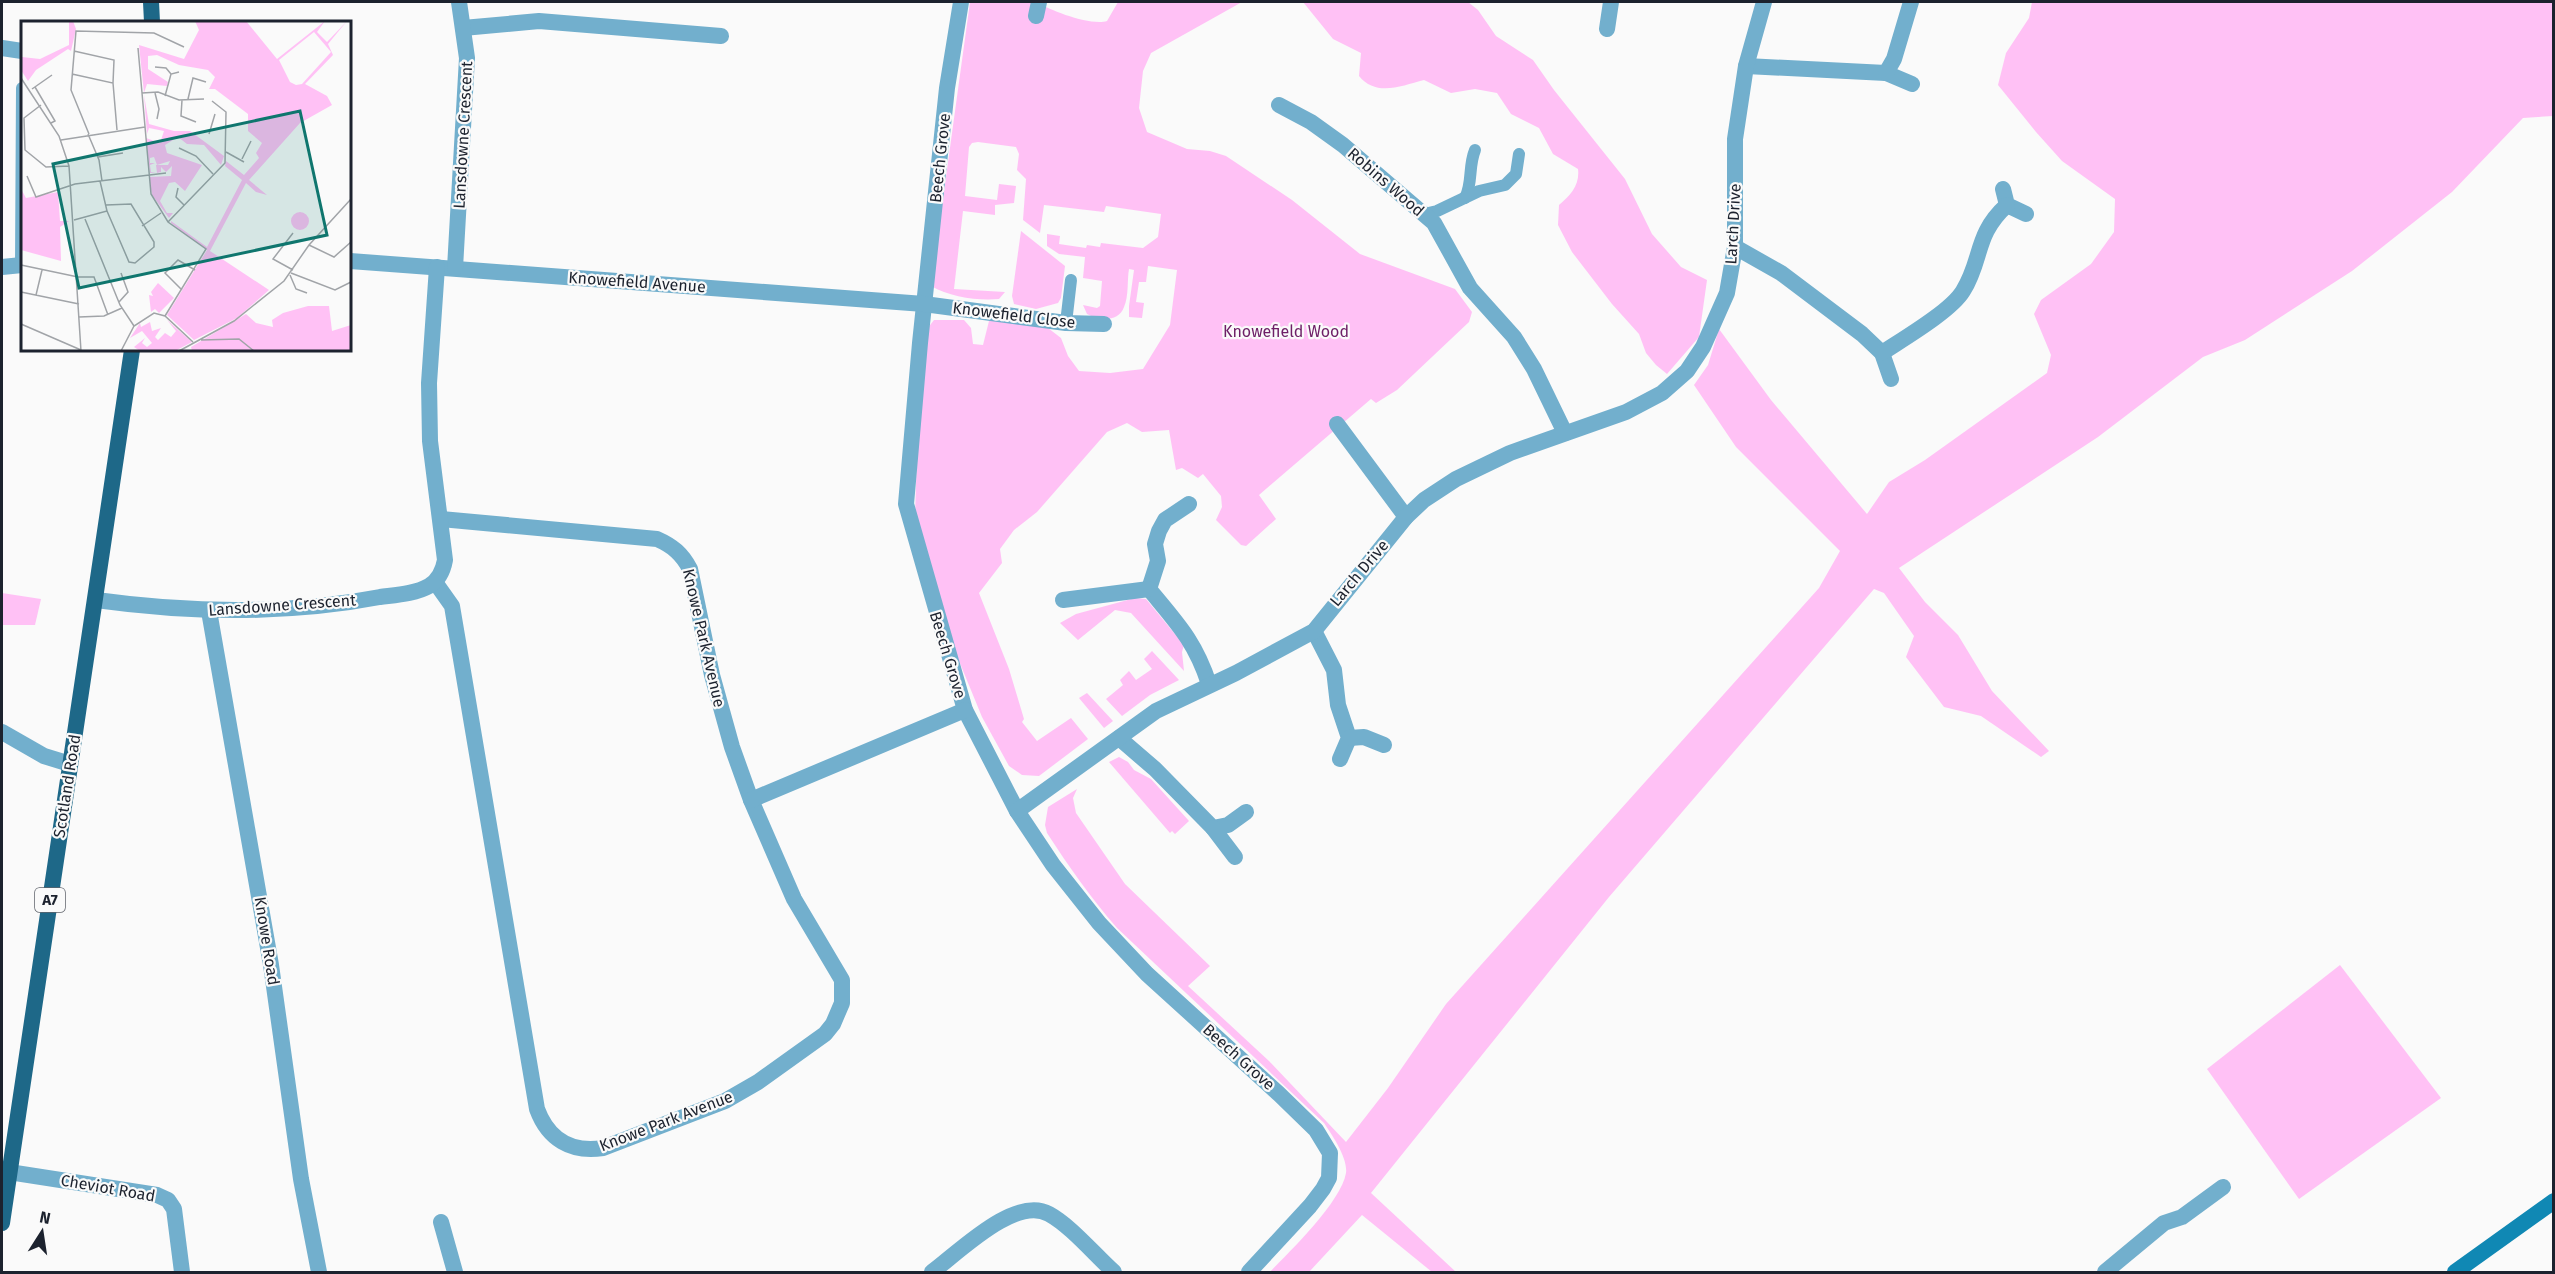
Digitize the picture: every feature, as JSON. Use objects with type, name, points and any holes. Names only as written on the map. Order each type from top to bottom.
[{"type":"main road","points":[[151,2],[152,21]]},
{"type":"main road","name":"Scotland Road","points":[[2,1223],[5,1171],[96,600],[132,351]]},
{"type":"main road","points":[[2455,1272],[2553,1201]]},
{"type":"street","name":"Lansdowne Crescent","points":[[455,268],[466,109],[467,58],[459,2]]},
{"type":"street","name":"Beech Grove","points":[[961,2],[947,88],[906,504],[965,710],[1017,811],[1053,865],[1099,923],[1147,974],[1316,1130],[1330,1153],[1329,1178],[1310,1206],[1249,1272]]},
{"type":"street","points":[[1607,29],[1611,2]]},
{"type":"street","name":"Larch Drive","points":[[1017,811],[1156,711],[1236,673],[1314,631],[1406,517],[1424,500],[1456,479],[1510,453],[1626,412],[1662,393],[1687,371],[1715,323],[1726,293],[1735,246],[1735,139],[1746,66],[1764,2]]},
{"type":"street","points":[[1886,73],[1894,59],[1911,2]]},
{"type":"street","points":[[464,28],[539,21],[721,36]]},
{"type":"street","points":[[2,48],[21,51]]},
{"type":"street","points":[[1746,66],[1886,73],[1912,84]]},
{"type":"street","name":"Robins Wood","points":[[1279,105],[1311,122],[1343,145],[1434,223],[1470,288],[1514,337],[1534,369],[1565,433]]},
{"type":"street","points":[[1882,353],[1953,304],[1963,292],[1988,226],[2005,197],[2026,214]]},
{"type":"street","points":[[1735,246],[1781,273],[1846,321],[1882,353],[1891,379]]},
{"type":"street","name":"Knowefield Avenue","points":[[351,261],[924,304]]},
{"type":"street","points":[[2,267],[21,265]]},
{"type":"street","points":[[435,582],[440,576],[445,560],[430,441],[429,406],[430,346],[437,267]]},
{"type":"street","name":"Knowefield Close","points":[[924,304],[1066,323],[1104,324]]},
{"type":"street","points":[[1337,424],[1406,517]]},
{"type":"street","points":[[1149,589],[1158,561],[1155,544],[1159,531],[1165,520],[1189,504]]},
{"type":"street","name":"Knowe Park Avenue","points":[[435,582],[452,606],[537,1109],[548,1131],[567,1146],[591,1150],[603,1148],[725,1101],[758,1082],[816,1041],[833,1024],[842,1003],[842,980],[794,899],[751,800],[732,747],[712,675],[690,569],[678,551],[657,540],[441,519]]},
{"type":"street","name":"Lansdowne Crescent","points":[[96,600],[209,611],[337,605],[419,590],[435,582]]},
{"type":"street","points":[[1063,600],[1149,589]]},
{"type":"street","points":[[1149,589],[1189,637],[1200,656],[1209,684]]},
{"type":"street","name":"Knowe Road","points":[[209,611],[272,965],[301,1179],[319,1272]]},
{"type":"street","points":[[1314,631],[1335,670],[1338,705],[1349,738],[1340,759]]},
{"type":"street","points":[[751,800],[965,710]]},
{"type":"street","points":[[2,732],[44,756],[70,764]]},
{"type":"street","points":[[1349,738],[1364,737],[1384,745]]},
{"type":"street","points":[[1119,738],[1155,769],[1213,828],[1235,857]]},
{"type":"street","points":[[1213,828],[1228,825],[1246,812]]},
{"type":"street","name":"Cheviot Road","points":[[5,1171],[157,1195],[168,1200],[174,1209],[182,1272]]},
{"type":"street","points":[[2105,1272],[2164,1223],[2182,1218],[2223,1187]]},
{"type":"street","points":[[932,1272],[1007,1215],[1031,1209],[1048,1213],[1060,1222],[1114,1272]]},
{"type":"street","points":[[441,1222],[455,1272]]},
{"type":"lane","points":[[1465,198],[1469,189],[1470,162],[1475,150]]},
{"type":"lane","points":[[1424,214],[1437,211],[1479,191],[1505,185],[1516,174],[1519,154]]},
{"type":"lane","points":[[1066,323],[1071,280]]},
{"type":"green space","name":"Knowefield Wood","points":[[970,2],[1037,2],[1071,17],[1100,22],[1107,21],[1118,2],[1242,2],[1151,53],[1143,71],[1139,108],[1147,132],[1187,149],[1210,151],[1226,156],[1292,200],[1360,254],[1455,289],[1472,312],[1469,322],[1397,390],[1376,403],[1371,399],[1259,495],[1276,519],[1246,546],[1241,545],[1216,520],[1222,507],[1221,496],[1203,474],[1198,478],[1182,468],[1176,470],[1169,430],[1142,432],[1127,423],[1107,432],[1037,512],[1014,530],[1000,549],[1002,563],[979,593],[1009,669],[1024,719],[1022,722],[1037,741],[1071,718],[1088,739],[1039,776],[1022,775],[1009,766],[982,717],[957,656],[915,517],[917,450],[927,329],[934,320],[964,320],[971,328],[973,344],[983,345],[989,321],[1017,321],[1048,328],[1061,338],[1068,356],[1079,371],[1110,373],[1143,369],[1170,325],[1177,270],[1148,266],[1146,282],[1139,282],[1136,302],[1144,303],[1142,318],[1129,317],[1134,270],[1129,269],[1127,298],[1121,312],[1108,319],[1087,314],[1083,305],[1097,308],[1100,306],[1102,281],[1083,278],[1085,257],[1059,254],[1047,246],[1047,234],[1060,236],[1059,244],[1086,248],[1087,245],[1100,247],[1101,243],[1143,248],[1158,237],[1161,214],[1106,206],[1104,212],[1044,205],[1040,233],[1023,220],[1026,179],[1017,170],[1019,154],[1016,147],[978,142],[972,143],[969,147],[965,196],[997,200],[999,184],[1016,186],[1014,203],[995,205],[995,215],[963,211],[954,289],[1005,292],[999,299],[973,299],[947,293],[931,286]]},
{"type":"green space","points":[[1303,2],[1468,2],[1478,10],[1496,36],[1533,60],[1625,179],[1652,234],[1681,267],[1707,280],[1699,337],[1667,374],[1646,353],[1639,334],[1612,304],[1572,252],[1558,225],[1559,205],[1574,189],[1578,180],[1578,169],[1553,154],[1539,128],[1511,114],[1497,93],[1475,89],[1451,93],[1424,80],[1398,87],[1373,86],[1359,76],[1361,53],[1333,39]]},
{"type":"green space","points":[[2032,2],[2553,2],[2553,116],[2523,118],[2452,192],[2352,271],[2245,340],[2203,357],[2098,437],[1899,568],[1925,602],[1958,635],[1992,691],[2049,751],[2041,757],[1981,716],[1944,707],[1906,657],[1914,636],[1884,593],[1874,589],[1609,897],[1371,1193],[1456,1272],[1432,1272],[1362,1215],[1309,1272],[1270,1272],[1302,1239],[1335,1198],[1346,1173],[1345,1161],[1339,1147],[1324,1123],[1117,928],[1080,882],[1047,833],[1045,825],[1048,807],[1077,789],[1073,798],[1076,813],[1125,884],[1210,966],[1188,986],[1269,1061],[1346,1142],[1388,1088],[1446,1004],[1819,588],[1840,551],[1736,447],[1694,385],[1708,365],[1719,329],[1771,400],[1867,514],[1889,482],[1925,460],[2047,373],[2051,355],[2034,314],[2041,300],[2091,264],[2114,232],[2115,199],[2062,161],[1998,85],[2006,53],[2029,18]]},
{"type":"green space","points":[[1021,231],[1065,266],[1061,298],[1058,303],[1036,309],[1014,304],[1012,296]]},
{"type":"green space","points":[[2,593],[41,599],[35,625],[2,625]]},
{"type":"green space","points":[[1135,598],[1146,599],[1184,645],[1182,652],[1184,671],[1131,613],[1115,610],[1078,640],[1060,623],[1076,614]]},
{"type":"green space","points":[[1152,651],[1179,680],[1150,695],[1122,716],[1106,699],[1123,685],[1120,680],[1129,671],[1136,680],[1152,669],[1144,659]]},
{"type":"green space","points":[[1087,693],[1113,721],[1104,728],[1079,698]]},
{"type":"green space","points":[[1119,757],[1128,762],[1134,770],[1151,779],[1189,821],[1175,834],[1172,831],[1170,833],[1109,762]]},
{"type":"green space","points":[[2340,965],[2441,1098],[2299,1199],[2207,1069]]}]
